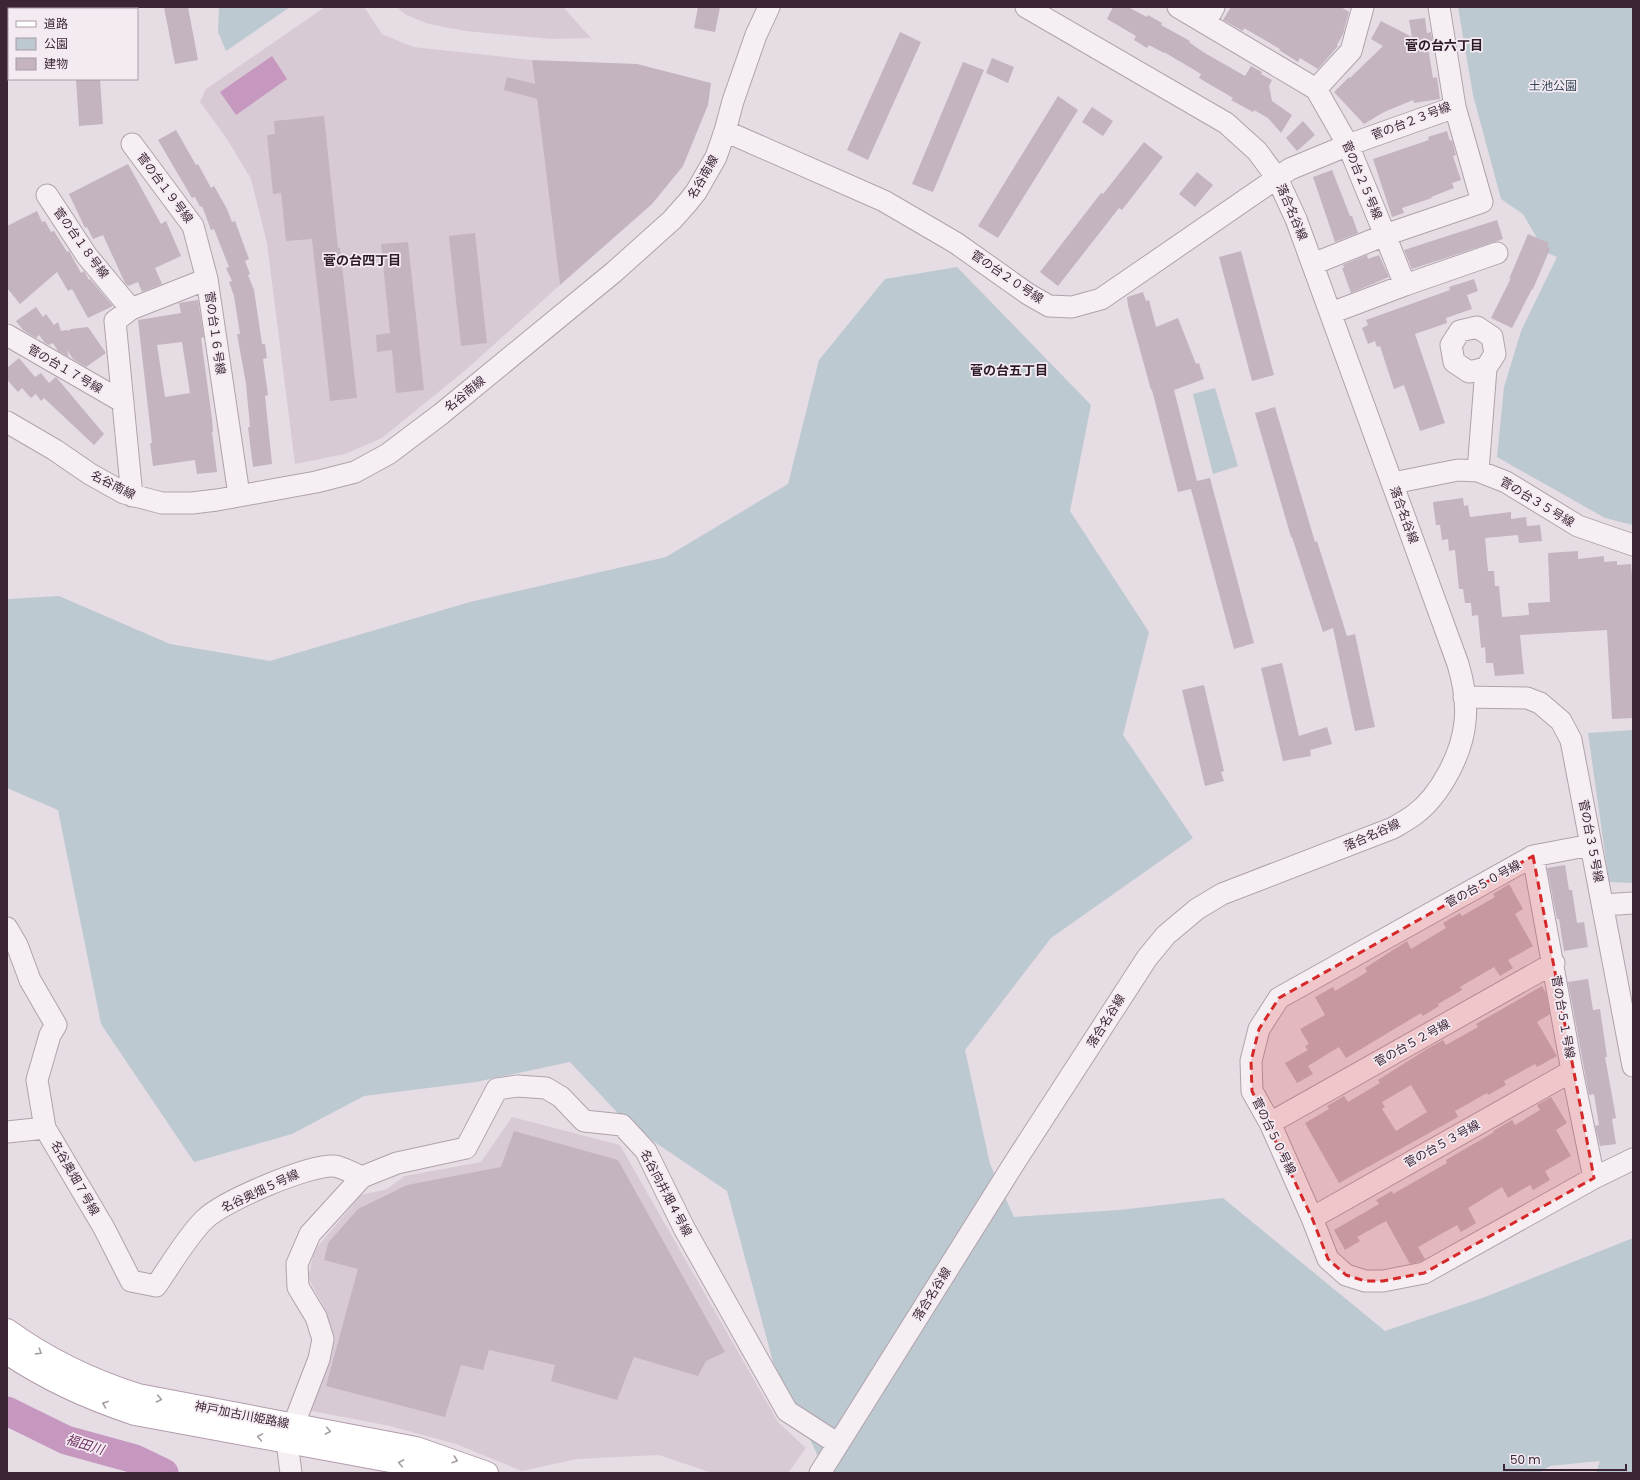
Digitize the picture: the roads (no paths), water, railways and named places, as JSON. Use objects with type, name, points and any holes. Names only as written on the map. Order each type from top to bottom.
[{"type":"main road","name":"神戸加古川姫路線","points":[[7,1330],[26,1344],[68,1368],[114,1387],[439,1473]]},
{"type":"main road","name":"神戸加古川姫路線","points":[[7,1353],[45,1377],[67,1388],[112,1406],[159,1419],[416,1448],[486,1472]]},
{"type":"street","name":"名谷南線","points":[[7,422],[55,450],[90,474],[132,496],[162,503],[192,503],[309,483],[355,472],[388,454],[441,414],[608,277],[672,220],[696,192],[716,157],[733,101],[756,35],[769,7]]},
{"type":"street","name":"落合名谷線","points":[[820,1473],[1124,991],[1161,940],[1197,909],[1222,894],[1393,828],[1415,814],[1430,799],[1452,767],[1463,734],[1465,721],[1464,697],[1458,664],[1313,264],[1296,219],[1277,178],[1257,151],[1226,124],[1026,7]]},
{"type":"street","name":"菅の台２５号線","points":[[1178,7],[1210,15],[1316,89],[1348,145],[1405,285]]},
{"type":"street","points":[[1316,89],[1351,51],[1363,7],[1370,7]]},
{"type":"street","name":"菅の台２３号線","points":[[1277,178],[1290,169],[1348,145],[1455,107],[1440,7]]},
{"type":"street","points":[[1313,264],[1385,236],[1482,202],[1455,107]]},
{"type":"street","name":"菅の台２０号線","points":[[725,130],[884,201],[956,243],[1028,294],[1048,306],[1072,307],[1101,299],[1277,178]]},
{"type":"street","name":"菅の台１９号線","points":[[132,144],[194,226],[207,279]]},
{"type":"street","name":"菅の台１８号線","points":[[48,195],[87,256],[131,309]]},
{"type":"street","points":[[1331,313],[1497,253]]},
{"type":"street","name":"菅の台１６号線","points":[[132,496],[115,321],[131,309],[207,279],[238,495]]},
{"type":"street","name":"菅の台１７号線","points":[[7,336],[123,402]]},
{"type":"street","points":[[1478,471],[1486,368]]},
{"type":"street","name":"菅の台３５号線","points":[[1393,484],[1458,470],[1478,471],[1506,482],[1578,526],[1633,546]]},
{"type":"street","name":"菅の台３５号線","points":[[1464,697],[1527,698],[1540,703],[1561,721],[1572,740],[1633,1066]]},
{"type":"street","name":"菅の台５０号線","points":[[1591,845],[1533,856],[1279,998],[1259,1029],[1251,1062],[1252,1091],[1270,1123],[1312,1218],[1328,1260],[1346,1275],[1366,1281],[1383,1281],[1424,1273],[1594,1178],[1633,1160]]},
{"type":"street","name":"菅の台５１号線","points":[[1533,856],[1554,963],[1572,1071],[1594,1178]]},
{"type":"street","points":[[1603,905],[1633,902]]},
{"type":"street","points":[[7,928],[17,945],[30,980],[56,1025],[50,1036],[37,1080],[45,1128],[7,1132]]},
{"type":"street","name":"菅の台５２号線","points":[[1270,1123],[1554,963]]},
{"type":"street","name":"菅の台５３号線","points":[[1312,1218],[1572,1071]]},
{"type":"street","name":"名谷向井畑４号線","points":[[291,1433],[319,1359],[323,1339],[316,1318],[298,1287],[297,1264],[310,1234],[362,1177],[397,1163],[466,1148],[497,1089],[517,1086],[546,1088],[561,1097],[584,1121],[622,1125],[646,1151],[684,1228],[787,1411],[838,1444]]},
{"type":"street","name":"名谷奥畑７号線","points":[[45,1128],[104,1228]]},
{"type":"street","name":"名谷奥畑５号線","points":[[104,1228],[131,1281],[156,1286],[196,1228],[206,1218],[235,1200],[277,1181],[312,1168],[335,1166],[362,1177]]},
{"type":"street","points":[[291,1433],[291,1473]]},
{"type":"waterway","name":"福田川","points":[[7,1411],[66,1440],[135,1459],[164,1473]]},
{"type":"district","name":"菅の台六丁目","points":[[1444,45]]},
{"type":"district","name":"菅の台四丁目","points":[[362,260]]},
{"type":"district","name":"菅の台五丁目","points":[[1009,370]]},
{"type":"park label","name":"土池公園","points":[[1553,86]]}]
